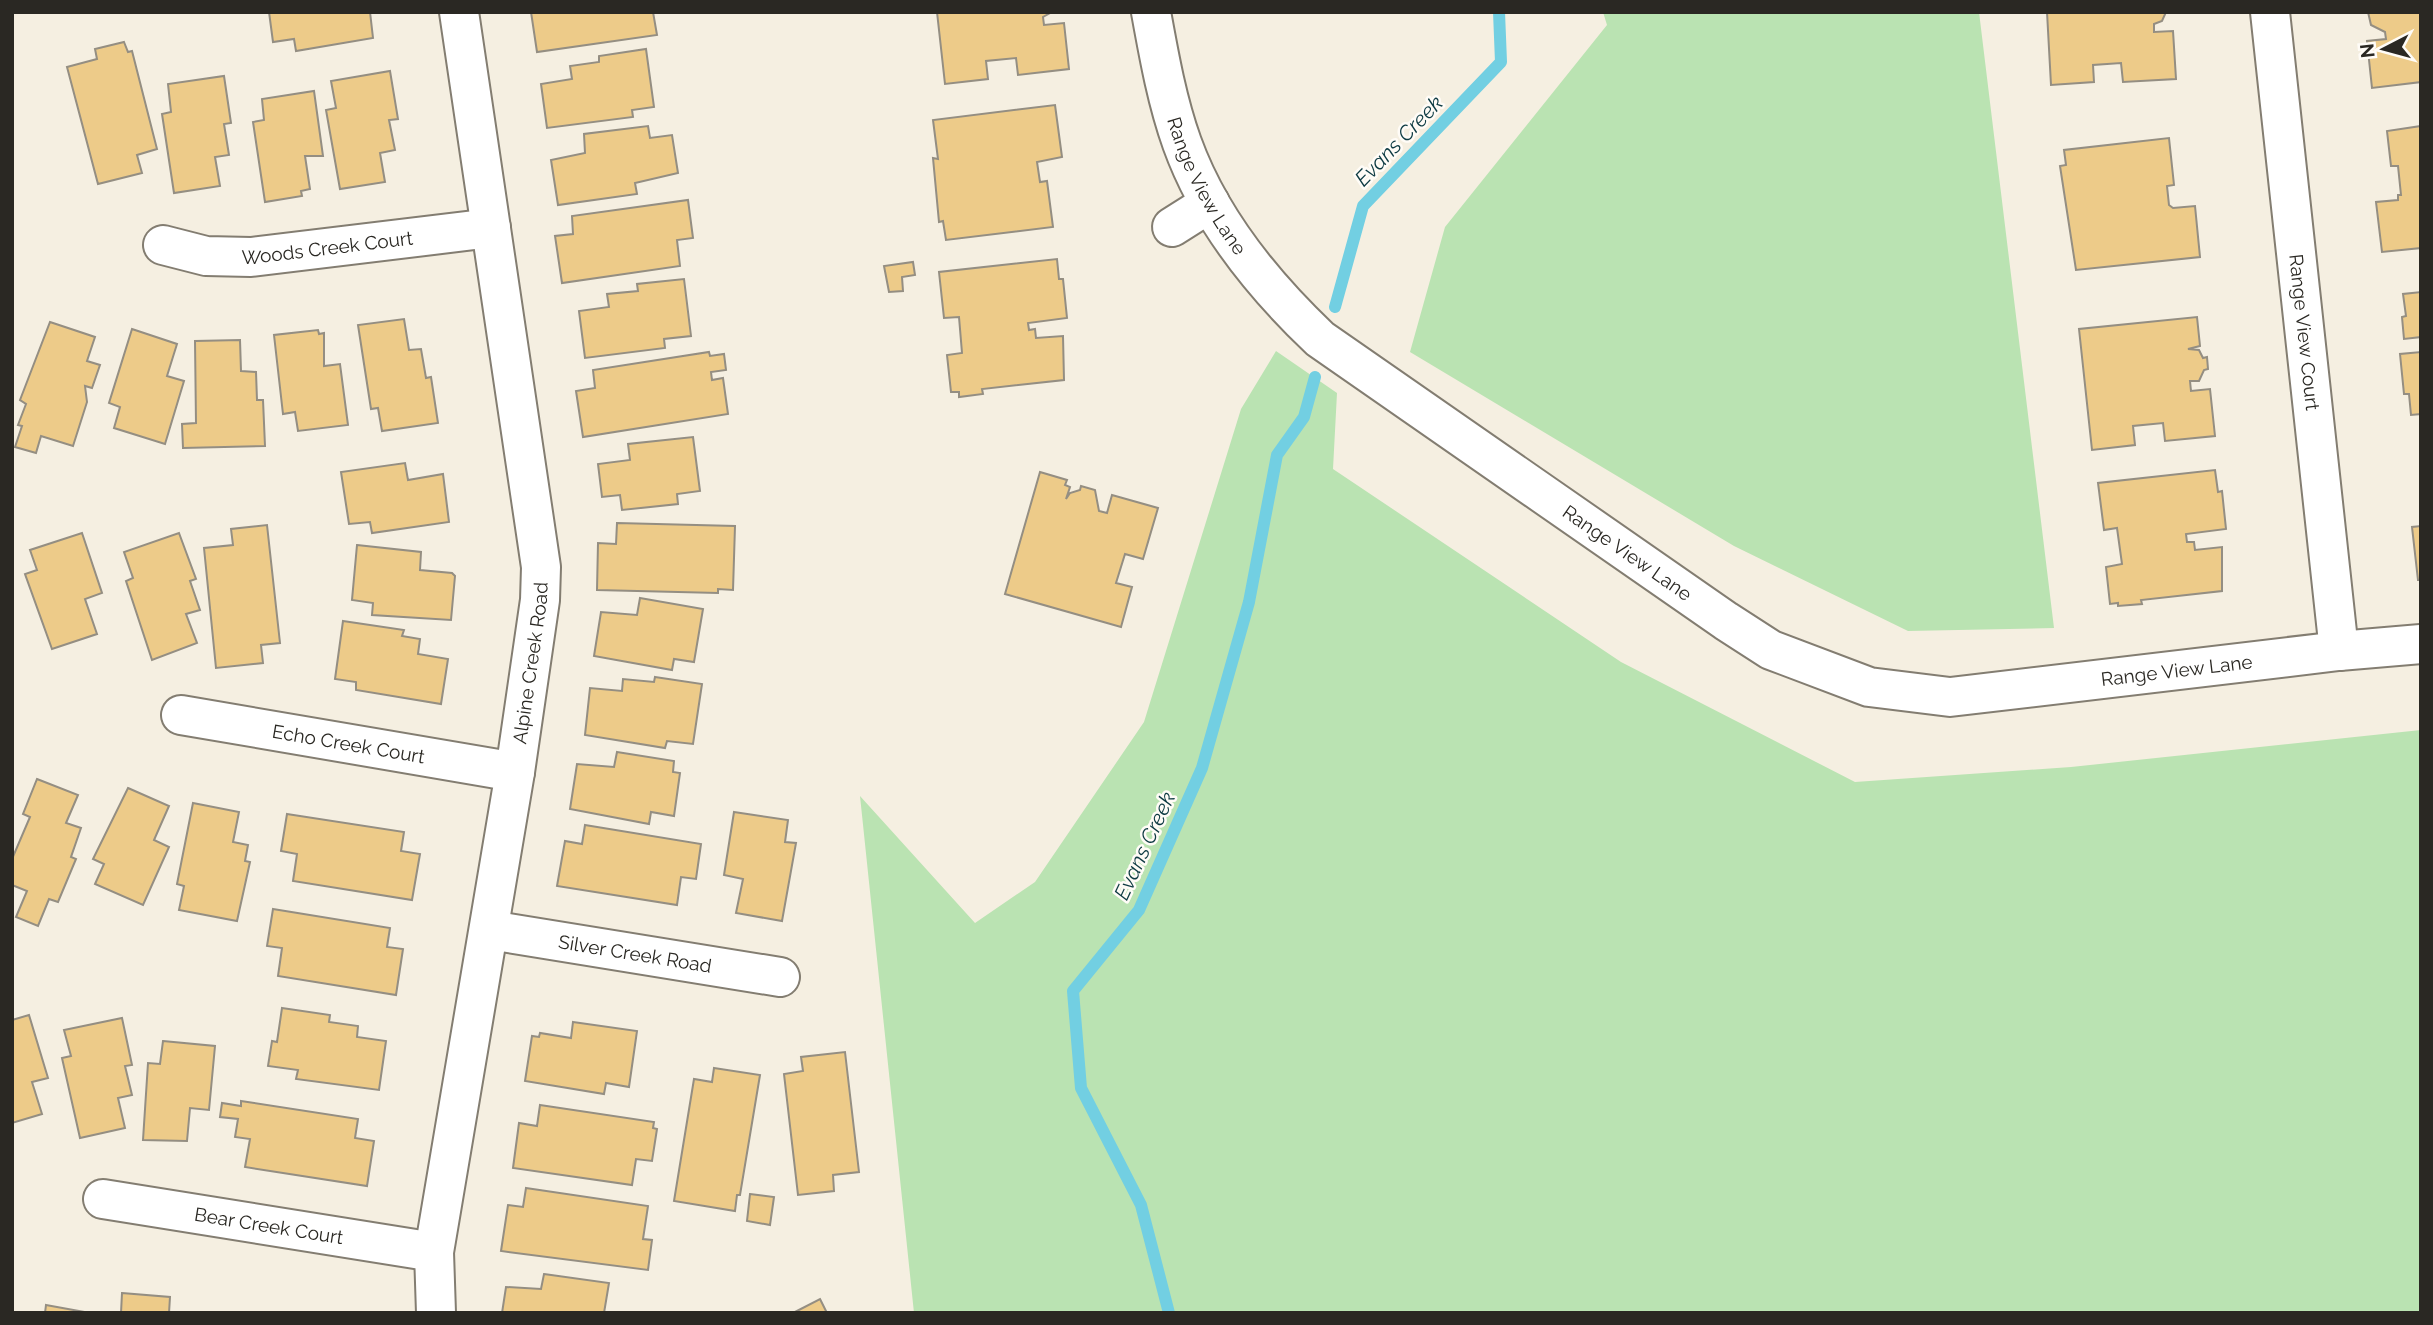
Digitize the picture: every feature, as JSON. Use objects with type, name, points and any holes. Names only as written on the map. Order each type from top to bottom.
[{"type":"street","name":"Alpine Creek Road","points":[[436,1313],[435,1252],[515,772],[540,600],[541,567],[459,12]]},
{"type":"street","name":"Range View Lane","points":[[1151,12],[1165,85],[1182,144],[1210,203],[1279,300],[1320,339],[1770,650],[1869,687],[1950,697],[2339,651],[2421,645]]},
{"type":"street","name":"Range View Court","points":[[2270,12],[2339,651]]},
{"type":"street","points":[[1172,227],[1210,203]]},
{"type":"street","name":"Woods Creek Court","points":[[163,245],[206,256],[251,257],[491,228]]},
{"type":"street","name":"Echo Creek Court","points":[[181,715],[515,772]]},
{"type":"street","name":"Silver Creek Road","points":[[490,930],[780,978]]},
{"type":"street","name":"Bear Creek Court","points":[[103,1199],[435,1252]]},
{"type":"green space","points":[[1603,12],[1979,12],[2054,628],[1908,631],[1734,546],[1410,352],[1445,227],[1607,25]]},
{"type":"green space","points":[[1276,351],[1337,393],[1333,469],[1621,662],[1855,782],[2071,767],[2421,730],[2421,1313],[914,1313],[860,796],[975,923],[1035,882],[1144,722],[1241,409]]},
{"type":"building","points":[[269,12],[370,12],[373,38],[296,51],[294,39],[273,42]]},
{"type":"building","points":[[531,12],[653,12],[657,35],[537,52]]},
{"type":"building","points":[[937,12],[1052,12],[1043,17],[1044,25],[1064,23],[1069,69],[1018,75],[1016,58],[986,61],[988,79],[945,84]]},
{"type":"building","points":[[2047,12],[2166,12],[2162,21],[2154,24],[2154,32],[2173,31],[2176,79],[2123,82],[2121,63],[2093,65],[2094,82],[2051,85]]},
{"type":"building","points":[[2368,12],[2421,12],[2421,82],[2372,88],[2367,41],[2386,39],[2385,32],[2371,25]]},
{"type":"building","points":[[124,42],[128,52],[132,51],[157,149],[137,155],[142,173],[98,184],[67,67],[97,59],[95,49]]},
{"type":"building","points":[[646,49],[654,107],[632,110],[633,117],[547,128],[541,84],[572,79],[570,66],[599,62],[599,56]]},
{"type":"building","points":[[390,71],[398,119],[389,120],[395,150],[380,153],[385,182],[340,189],[326,110],[336,108],[331,81]]},
{"type":"building","points":[[224,76],[231,123],[224,124],[229,155],[215,157],[220,186],[174,193],[162,114],[171,112],[168,84]]},
{"type":"building","points":[[314,91],[323,156],[305,156],[310,189],[301,191],[302,196],[265,202],[253,122],[264,120],[262,99]]},
{"type":"building","points":[[1055,105],[1062,157],[1037,162],[1040,182],[1047,181],[1053,227],[946,240],[943,221],[939,222],[933,158],[938,159],[933,120]]},
{"type":"building","points":[[648,126],[650,138],[672,135],[678,173],[635,183],[637,194],[558,205],[551,160],[585,153],[584,134]]},
{"type":"building","points":[[2421,126],[2421,248],[2382,252],[2376,202],[2398,200],[2398,195],[2401,195],[2398,166],[2391,166],[2387,131]]},
{"type":"building","points":[[2169,138],[2174,185],[2167,186],[2169,205],[2173,208],[2195,206],[2200,257],[2076,270],[2060,166],[2066,165],[2064,150]]},
{"type":"building","points":[[688,200],[693,238],[677,240],[680,266],[562,283],[555,236],[573,234],[572,216]]},
{"type":"building","points":[[1057,259],[1059,279],[1063,279],[1067,318],[1028,323],[1029,330],[1035,329],[1036,338],[1063,336],[1064,380],[982,389],[983,394],[959,397],[959,392],[951,392],[947,355],[962,353],[959,317],[944,318],[939,272]]},
{"type":"building","points":[[913,262],[915,275],[902,277],[903,291],[889,292],[884,266]]},
{"type":"building","points":[[684,279],[691,336],[664,339],[665,348],[585,358],[579,311],[609,307],[607,294],[638,291],[637,284]]},
{"type":"building","points":[[2421,292],[2421,337],[2404,339],[2402,317],[2406,316],[2403,294]]},
{"type":"building","points":[[2197,317],[2200,346],[2188,349],[2199,350],[2203,358],[2207,357],[2208,369],[2204,370],[2199,381],[2190,381],[2191,391],[2210,389],[2215,436],[2165,441],[2163,423],[2133,426],[2135,445],[2092,450],[2079,329]]},
{"type":"building","points":[[404,319],[409,350],[421,349],[426,378],[431,377],[438,423],[382,431],[378,408],[371,409],[358,325]]},
{"type":"building","points":[[50,322],[95,337],[87,361],[100,365],[92,388],[85,386],[87,402],[73,446],[41,436],[36,453],[15,447],[22,426],[18,425],[26,404],[20,400]]},
{"type":"building","points":[[132,329],[177,344],[167,376],[184,381],[165,444],[114,428],[120,407],[109,403]]},
{"type":"building","points":[[318,330],[319,334],[324,333],[324,366],[340,364],[348,425],[298,431],[295,412],[283,414],[274,335]]},
{"type":"building","points":[[240,340],[241,371],[256,372],[257,400],[263,400],[265,446],[183,448],[182,424],[196,423],[195,341]]},
{"type":"building","points":[[709,352],[710,356],[724,354],[726,370],[711,372],[712,380],[723,378],[728,414],[583,437],[576,391],[595,388],[593,370]]},
{"type":"building","points":[[2421,352],[2421,414],[2411,415],[2409,394],[2404,394],[2400,354]]},
{"type":"building","points":[[693,437],[700,491],[677,494],[678,504],[622,510],[620,495],[602,497],[598,464],[630,460],[628,444]]},
{"type":"building","points":[[405,463],[408,480],[443,474],[449,522],[372,533],[370,522],[349,524],[341,472]]},
{"type":"building","points":[[2215,470],[2218,492],[2222,491],[2226,529],[2186,534],[2187,542],[2194,542],[2195,550],[2222,547],[2222,591],[2141,600],[2142,604],[2110,604],[2106,567],[2122,564],[2117,528],[2104,530],[2098,483]]},
{"type":"building","points":[[1040,472],[1067,480],[1065,485],[1070,487],[1066,499],[1070,493],[1080,490],[1081,486],[1095,490],[1099,511],[1107,513],[1112,495],[1158,508],[1143,559],[1125,554],[1116,583],[1132,587],[1121,627],[1005,594]]},
{"type":"building","points":[[617,523],[735,526],[733,590],[718,589],[718,593],[597,590],[598,543],[616,544]]},
{"type":"building","points":[[267,525],[280,643],[261,645],[263,663],[216,668],[204,548],[233,545],[231,529]]},
{"type":"building","points":[[2421,526],[2421,580],[2418,580],[2412,527]]},
{"type":"building","points":[[82,533],[102,593],[85,599],[97,634],[52,649],[25,574],[37,570],[30,550]]},
{"type":"building","points":[[179,533],[196,579],[190,581],[200,610],[186,614],[197,643],[152,660],[126,581],[133,578],[124,552]]},
{"type":"building","points":[[357,545],[421,552],[420,570],[452,573],[455,576],[451,620],[372,615],[373,603],[352,600]]},
{"type":"building","points":[[640,598],[703,609],[694,662],[674,659],[672,670],[594,656],[601,612],[637,615]]},
{"type":"building","points":[[343,621],[404,630],[402,636],[420,639],[418,654],[448,659],[441,704],[356,690],[356,682],[335,679]]},
{"type":"building","points":[[655,677],[702,684],[693,744],[667,741],[665,748],[585,735],[590,688],[622,691],[623,679],[654,682]]},
{"type":"building","points":[[617,752],[674,761],[673,772],[680,773],[674,816],[651,812],[649,824],[570,809],[577,764],[614,767]]},
{"type":"building","points":[[37,779],[78,795],[66,823],[81,828],[71,857],[76,859],[58,902],[49,899],[38,926],[16,917],[27,891],[12,885],[12,859],[30,817],[23,814]]},
{"type":"building","points":[[128,788],[169,806],[154,840],[169,847],[143,905],[95,884],[104,864],[93,859]]},
{"type":"building","points":[[193,803],[239,812],[233,842],[248,845],[245,861],[250,862],[237,921],[179,910],[184,886],[177,884]]},
{"type":"building","points":[[734,812],[788,820],[785,842],[796,843],[782,921],[736,913],[743,879],[724,875]]},
{"type":"building","points":[[287,814],[404,832],[401,851],[420,854],[412,900],[293,881],[297,854],[281,851]]},
{"type":"building","points":[[585,825],[701,844],[696,879],[681,877],[677,905],[557,886],[565,841],[582,844]]},
{"type":"building","points":[[273,909],[390,928],[387,947],[403,949],[396,995],[278,976],[282,948],[267,946]]},
{"type":"building","points":[[282,1008],[330,1015],[329,1022],[358,1026],[357,1037],[386,1041],[379,1090],[296,1079],[298,1070],[268,1066],[272,1041],[277,1042]]},
{"type":"building","points":[[29,1015],[48,1078],[32,1082],[42,1114],[12,1123],[12,1020]]},
{"type":"building","points":[[122,1018],[132,1065],[125,1066],[132,1095],[118,1098],[125,1128],[80,1138],[62,1058],[71,1056],[64,1030]]},
{"type":"building","points":[[573,1022],[637,1031],[629,1087],[606,1083],[604,1094],[525,1081],[532,1036],[539,1037],[540,1033],[571,1038]]},
{"type":"building","points":[[163,1041],[215,1046],[209,1110],[190,1108],[187,1141],[143,1140],[148,1063],[160,1064]]},
{"type":"building","points":[[845,1052],[859,1172],[833,1175],[834,1191],[798,1195],[784,1074],[803,1071],[801,1057]]},
{"type":"building","points":[[714,1068],[760,1075],[735,1211],[674,1201],[694,1079],[712,1082]]},
{"type":"building","points":[[241,1101],[358,1119],[355,1138],[374,1141],[367,1186],[245,1167],[250,1139],[235,1137],[238,1119],[220,1117],[222,1103],[241,1106]]},
{"type":"building","points":[[540,1105],[654,1122],[653,1128],[657,1129],[652,1161],[636,1159],[632,1185],[513,1168],[519,1123],[537,1126]]},
{"type":"building","points":[[526,1188],[648,1206],[643,1239],[652,1240],[648,1270],[501,1251],[508,1205],[523,1207]]},
{"type":"building","points":[[750,1194],[774,1197],[770,1225],[747,1221]]},
{"type":"building","points":[[544,1274],[609,1283],[604,1313],[502,1313],[506,1287],[541,1289]]},
{"type":"building","points":[[122,1293],[170,1297],[169,1313],[121,1313]]},
{"type":"building","points":[[820,1299],[827,1313],[793,1313]]},
{"type":"building","points":[[46,1305],[90,1313],[45,1313]]},
{"type":"waterway","name":"Evans Creek","points":[[1335,307],[1363,206],[1501,62],[1499,12]]},
{"type":"waterway","name":"Evans Creek","points":[[1169,1313],[1141,1205],[1081,1088],[1073,991],[1139,910],[1202,768],[1249,602],[1277,455],[1304,417],[1315,377]]}]
